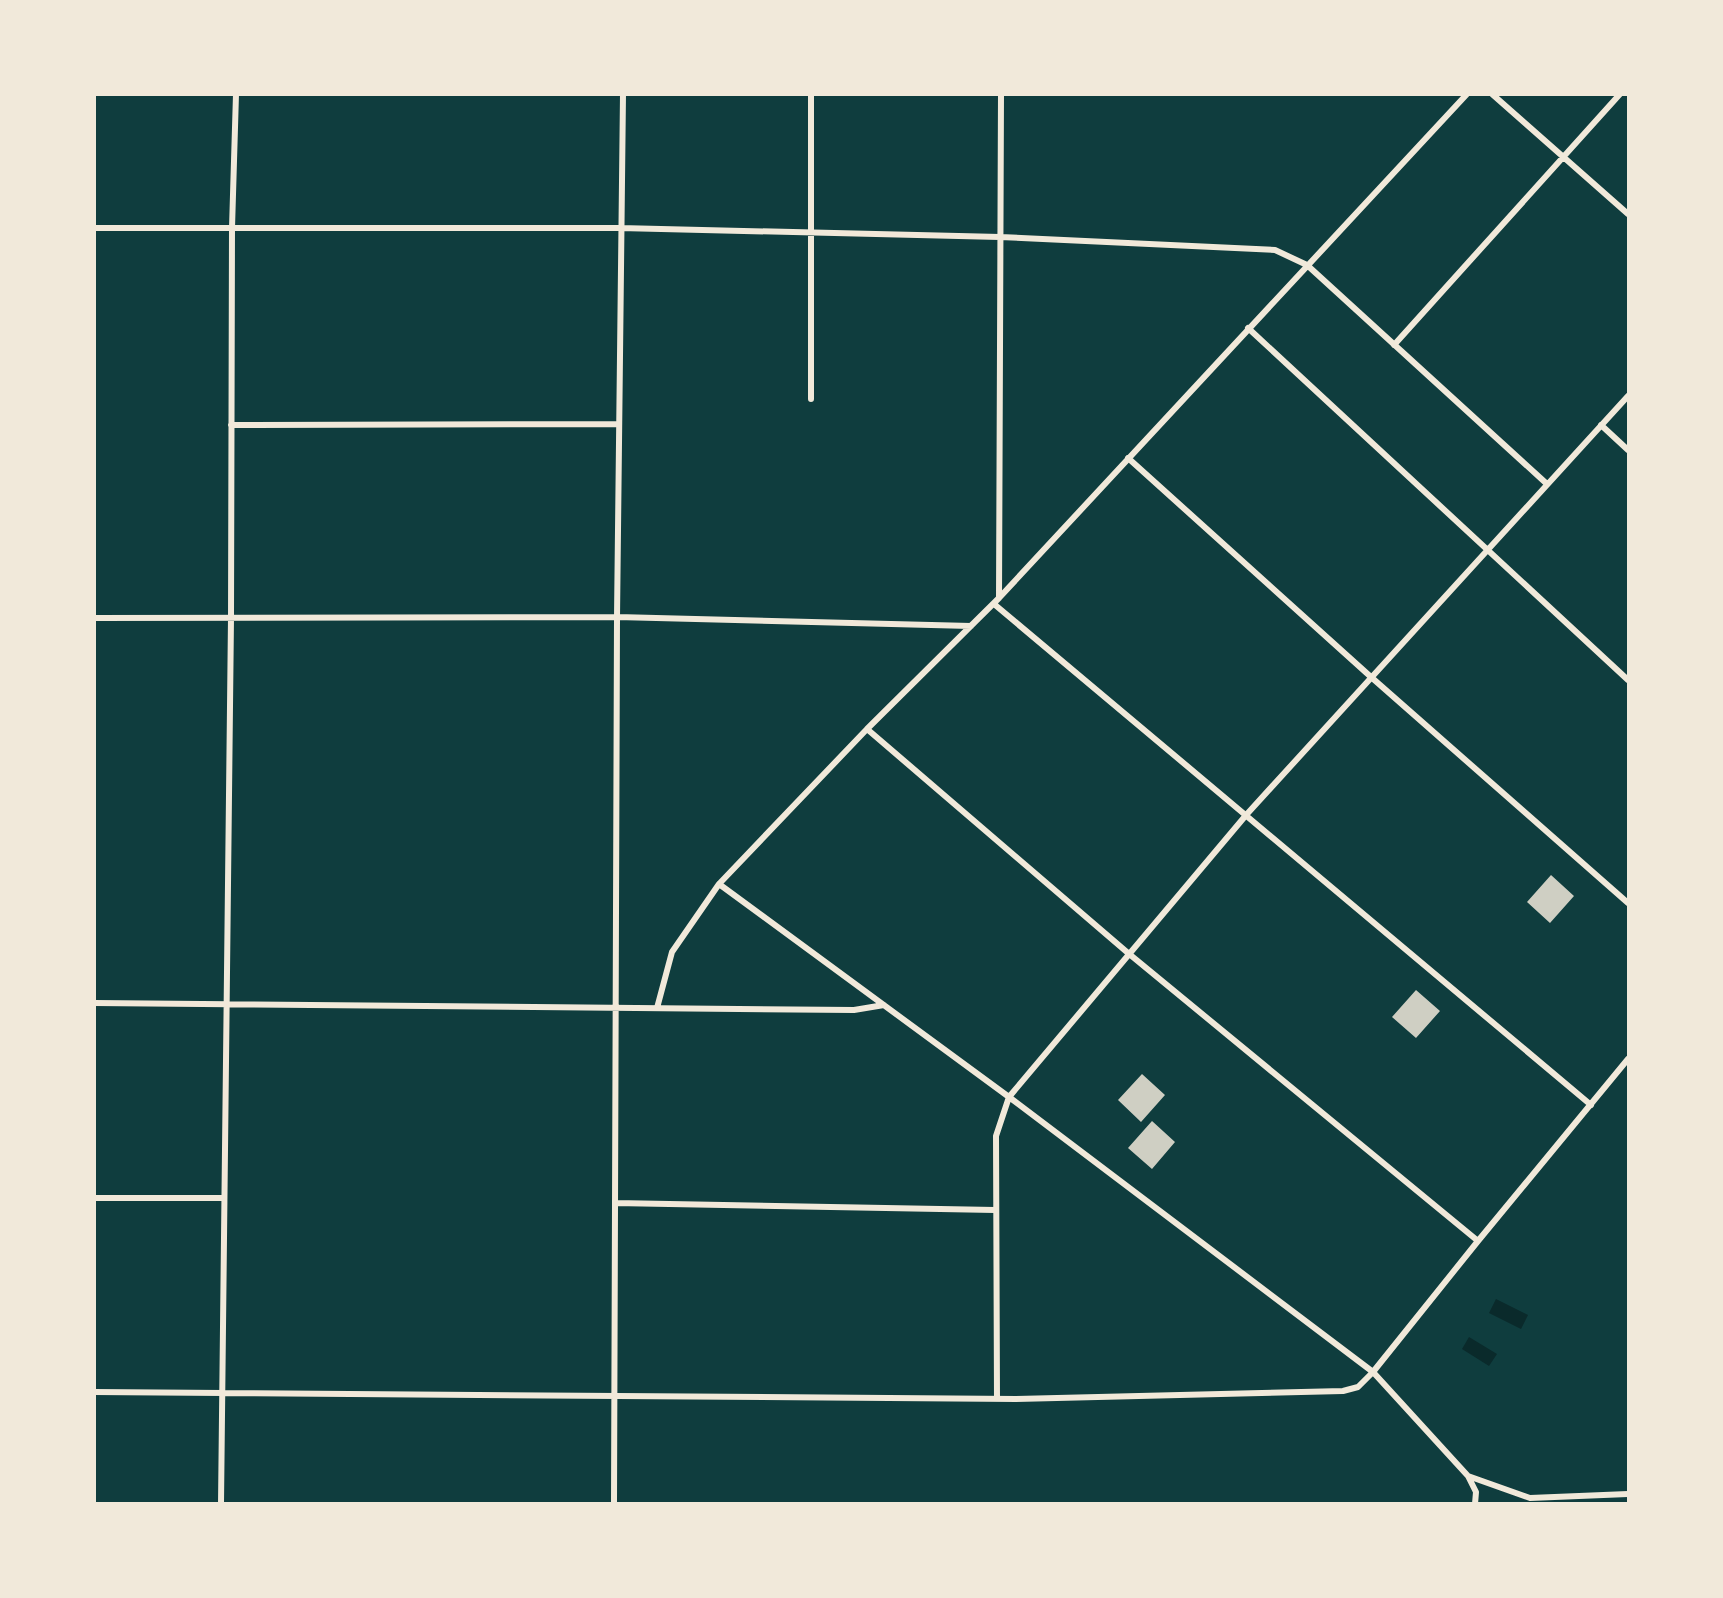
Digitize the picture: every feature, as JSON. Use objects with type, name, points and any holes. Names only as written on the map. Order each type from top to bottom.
[{"type":"street","points":[[221,1503],[231,618],[232,228],[236,94]]},
{"type":"street","points":[[614,1503],[618,424],[623,94]]},
{"type":"street","points":[[811,94],[811,399]]},
{"type":"street","points":[[999,598],[1001,94]]},
{"type":"street","points":[[657,1008],[672,952],[719,884],[867,729],[994,604],[1467,94]]},
{"type":"street","points":[[1492,94],[1629,214]]},
{"type":"street","points":[[1394,345],[1620,94]]},
{"type":"street","points":[[94,228],[620,228],[1000,237],[1275,250],[1307,265],[1547,484]]},
{"type":"street","points":[[1248,328],[1486,551],[1629,680]]},
{"type":"street","points":[[997,1399],[996,1136],[1009,1097],[1247,814],[1629,396]]},
{"type":"street","points":[[231,425],[618,424]]},
{"type":"street","points":[[1602,425],[1629,450]]},
{"type":"street","points":[[1128,458],[1371,677],[1629,903]]},
{"type":"street","points":[[994,604],[1247,814],[1591,1106]]},
{"type":"street","points":[[94,618],[617,617],[971,626]]},
{"type":"street","points":[[867,729],[1128,953],[1478,1241]]},
{"type":"street","points":[[719,884],[1009,1097],[1373,1372],[1468,1476],[1476,1492],[1475,1503]]},
{"type":"street","points":[[94,1003],[617,1006],[854,1010],[884,1005]]},
{"type":"street","points":[[94,1392],[997,1399],[1343,1392],[1359,1387],[1373,1372],[1629,1059]]},
{"type":"street","points":[[94,1198],[224,1198]]},
{"type":"street","points":[[615,1203],[995,1210]]},
{"type":"street","points":[[1468,1476],[1530,1498],[1629,1494]]},
{"type":"water","points":[[1496,1299],[1528,1315],[1521,1329],[1489,1313]]},
{"type":"water","points":[[1469,1337],[1497,1354],[1489,1366],[1462,1349]]},
{"type":"building","points":[[1551,875],[1574,896],[1550,923],[1527,902]]},
{"type":"building","points":[[1416,990],[1440,1011],[1416,1038],[1392,1017]]},
{"type":"building","points":[[1142,1074],[1165,1095],[1141,1122],[1118,1100]]},
{"type":"building","points":[[1152,1121],[1175,1142],[1152,1169],[1128,1148]]}]
